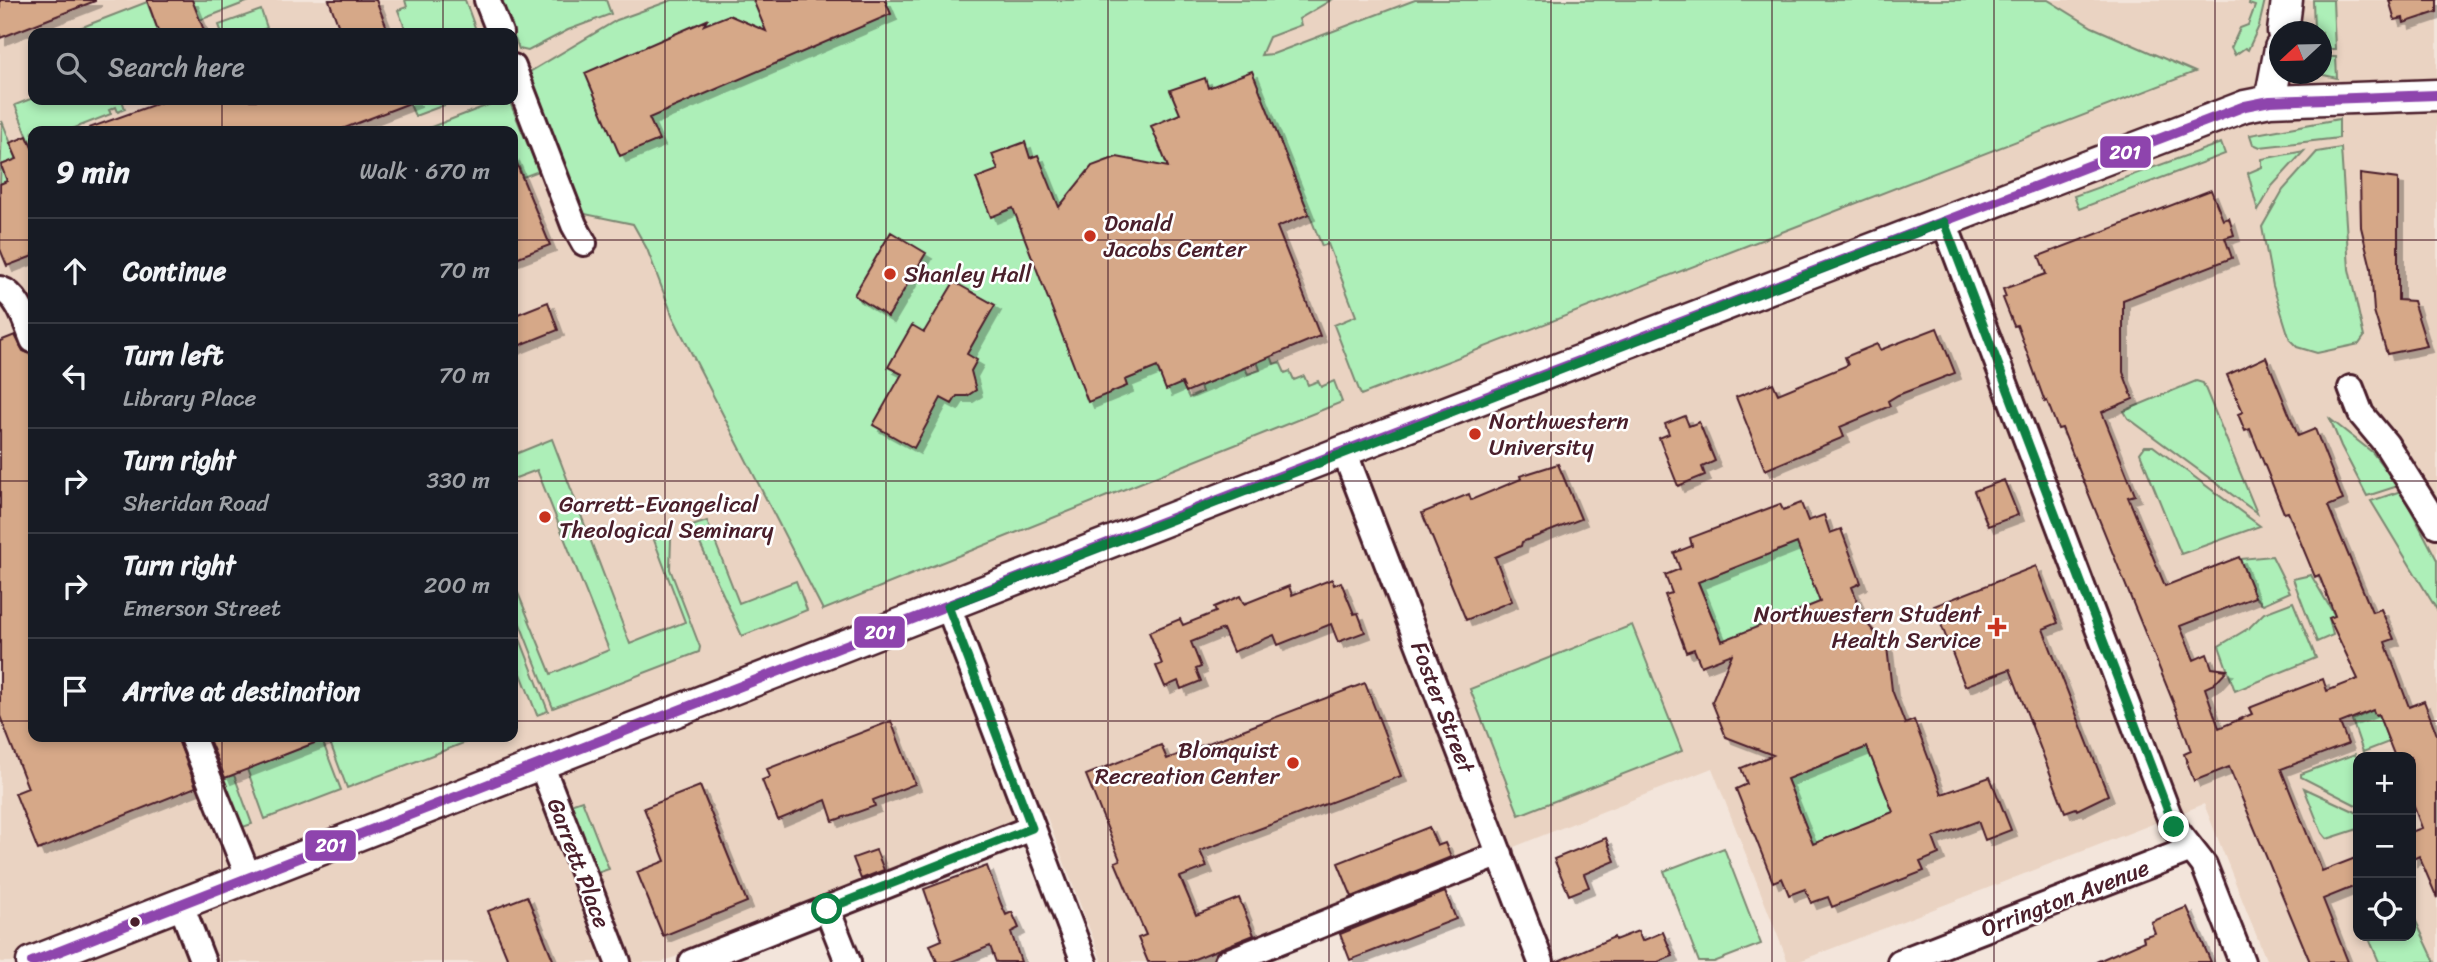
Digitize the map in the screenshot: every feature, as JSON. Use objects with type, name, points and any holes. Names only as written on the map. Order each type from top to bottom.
[{"type":"main road","points":[[2284,21],[2287,0]]},
{"type":"main road","points":[[2270,102],[2273,84]]},
{"type":"main road","points":[[32,962],[1344,452],[2245,106],[2270,102],[2437,95]]},
{"type":"street","points":[[486,0],[498,28]]},
{"type":"street","points":[[518,79],[574,225],[584,243]]},
{"type":"street","points":[[1944,222],[2168,813],[2174,827],[2204,865],[2242,962]]},
{"type":"street","points":[[3,290],[20,308],[28,328]]},
{"type":"street","points":[[2351,388],[2361,414],[2386,444],[2437,525]]},
{"type":"street","name":"Foster Street","points":[[1344,452],[1541,962]]},
{"type":"street","points":[[948,606],[1083,962]]},
{"type":"street","points":[[194,742],[249,878]]},
{"type":"street","name":"Garrett Place","points":[[541,764],[618,962]]},
{"type":"street","points":[[692,962],[1032,828]]},
{"type":"street","name":"Orrington Avenue","points":[[1900,962],[2191,849]]},
{"type":"street","points":[[1227,962],[1500,854]]},
{"type":"street","points":[[181,905],[203,962]]},
{"type":"street","points":[[827,909],[848,962]]},
{"type":"shaded area","name":"Northwestern University","points":[[0,0],[2437,0],[2437,962],[2267,962],[2204,804],[1797,962],[1788,962],[1712,768],[1225,962],[1102,962],[1045,812],[662,962],[0,962]]},
{"type":"green space","points":[[192,0],[252,0],[200,20]]},
{"type":"green space","points":[[405,0],[465,0],[475,28],[405,28],[398,10],[407,7]]},
{"type":"green space","points":[[499,0],[606,0],[611,14],[568,30],[528,51],[519,49],[518,28],[510,28]]},
{"type":"green space","points":[[672,0],[1331,0],[1299,19],[1301,25],[1269,37],[1261,55],[1273,54],[1415,0],[2048,0],[2092,27],[2195,72],[1361,395],[1334,325],[1356,316],[1328,244],[1322,246],[1253,74],[1115,390],[1127,386],[1125,380],[1157,367],[1166,389],[1182,383],[1189,398],[1202,392],[1200,386],[1245,368],[1248,374],[1260,370],[1254,352],[1268,347],[1274,364],[1280,362],[1285,373],[1290,371],[1294,380],[1304,376],[1308,385],[1318,381],[1321,387],[1334,381],[1342,402],[823,610],[673,317],[647,249],[633,224],[580,213],[528,73],[617,20]]},
{"type":"green space","points":[[2250,0],[2265,0],[2259,26],[2248,50],[2245,48],[2235,55],[2231,48],[2240,28],[2248,25],[2255,6],[2249,4]]},
{"type":"green space","points":[[2313,0],[2333,0],[2335,49],[2332,49],[2332,21],[2314,21]]},
{"type":"green space","points":[[147,2],[157,28],[80,28]]},
{"type":"green space","points":[[261,10],[267,28],[220,28],[219,25]]},
{"type":"green space","points":[[2332,57],[2336,57],[2337,78],[2332,77]]},
{"type":"green space","points":[[28,100],[28,105],[124,105],[125,109],[118,112],[116,107],[109,110],[111,114],[80,126],[28,126],[28,138],[15,105]]},
{"type":"green space","points":[[410,105],[445,105],[415,116]]},
{"type":"green space","points":[[488,105],[511,105],[539,171],[523,177],[518,164],[518,126],[434,126]]},
{"type":"green space","points":[[2339,119],[2339,138],[2260,147],[2253,144],[2250,135]]},
{"type":"green space","points":[[2,121],[17,159],[1,165],[7,181],[0,184]]},
{"type":"green space","points":[[2221,143],[2225,154],[2079,209],[2074,196]]},
{"type":"green space","points":[[2341,148],[2349,269],[2364,337],[2359,344],[2317,353],[2297,347],[2290,340],[2273,286],[2262,227],[2283,190],[2317,152]]},
{"type":"green space","points":[[2304,151],[2272,186],[2258,211],[2248,173],[2262,167],[2262,159]]},
{"type":"green space","points":[[2196,381],[2203,383],[2257,513],[2128,418],[2124,411]]},
{"type":"green space","points":[[2330,419],[2372,452],[2398,486],[2367,496]]},
{"type":"green space","points":[[552,439],[630,644],[685,622],[654,540],[667,535],[671,539],[670,569],[700,647],[699,652],[553,708],[518,619],[518,593],[551,674],[609,650],[537,470],[518,477],[518,453]]},
{"type":"green space","points":[[2145,446],[2153,446],[2260,526],[2181,554],[2140,453]]},
{"type":"green space","points":[[2401,491],[2437,560],[2437,610],[2371,501]]},
{"type":"green space","points":[[707,521],[739,603],[796,581],[807,610],[742,636],[692,526]]},
{"type":"green space","points":[[1797,543],[1820,602],[1722,641],[1698,582]]},
{"type":"green space","points":[[2272,556],[2290,592],[2263,604],[2255,597],[2240,559]]},
{"type":"green space","points":[[2311,575],[2335,616],[2329,618],[2333,635],[2317,642],[2293,579]]},
{"type":"green space","points":[[2293,602],[2316,658],[2235,691],[2219,646],[2249,628],[2264,613]]},
{"type":"green space","points":[[1632,625],[1682,751],[1519,815],[1470,689]]},
{"type":"green space","points":[[518,634],[548,711],[537,715],[518,666]]},
{"type":"green space","points":[[2373,710],[2375,715],[2385,712],[2380,719],[2389,742],[2363,752],[2352,720]]},
{"type":"green space","points":[[323,742],[341,790],[265,819],[247,769]]},
{"type":"green space","points":[[330,742],[466,742],[347,788]]},
{"type":"green space","points":[[1867,747],[1893,812],[1813,844],[1787,779]]},
{"type":"green space","points":[[2353,755],[2353,803],[2301,777],[2301,774]]},
{"type":"green space","points":[[234,775],[252,824],[240,828],[219,780]]},
{"type":"green space","points":[[2304,788],[2353,811],[2353,831],[2327,839]]},
{"type":"green space","points":[[582,800],[609,869],[597,873],[570,804]]},
{"type":"green space","points":[[1724,848],[1761,944],[1714,962],[1699,962],[1664,871]]},
{"type":"green space","points":[[2416,921],[2435,962],[2379,962],[2370,941],[2416,941]]},
{"type":"building","points":[[0,0],[95,0],[95,1],[0,38]]},
{"type":"building","points":[[147,0],[192,0],[203,28],[157,28]]},
{"type":"building","points":[[329,0],[376,0],[387,28],[339,28]]},
{"type":"building","points":[[753,0],[885,0],[891,14],[649,118],[659,140],[620,156],[585,73],[707,20],[704,25],[729,15],[766,31]]},
{"type":"building","points":[[2389,0],[2437,0],[2437,12],[2404,23],[2403,18],[2395,20]]},
{"type":"building","name":"Donald Jacobs Center","points":[[1252,71],[1309,214],[1277,227],[1320,336],[1186,392],[1182,383],[1166,390],[1157,367],[1125,380],[1127,386],[1088,402],[1013,208],[991,217],[976,178],[998,170],[992,154],[1025,142],[1030,158],[1038,155],[1059,207],[1092,166],[1111,159],[1117,157],[1168,167],[1151,126],[1180,114],[1170,90],[1205,78],[1208,88]]},
{"type":"building","points":[[153,105],[405,105],[350,126],[95,126]]},
{"type":"building","points":[[27,136],[28,138],[28,258],[7,266],[0,249],[0,184],[7,181],[1,165],[17,159],[10,143]]},
{"type":"building","points":[[518,167],[550,245],[518,257]]},
{"type":"building","points":[[2360,174],[2398,179],[2398,300],[2413,301],[2427,346],[2387,354],[2374,311],[2371,268],[2361,227]]},
{"type":"building","points":[[2211,190],[2223,220],[2229,218],[2234,235],[2225,238],[2232,258],[2123,300],[2123,372],[2133,399],[2102,412],[2135,495],[2128,497],[2165,586],[2239,557],[2255,597],[2180,626],[2194,660],[2207,654],[2212,668],[2227,670],[2214,684],[2205,688],[2219,728],[2252,714],[2249,708],[2323,679],[2327,691],[2358,679],[2329,618],[2335,616],[2319,575],[2315,577],[2288,512],[2284,513],[2250,429],[2245,431],[2238,414],[2243,412],[2227,375],[2266,357],[2298,436],[2315,429],[2343,500],[2328,506],[2372,612],[2381,609],[2394,639],[2385,642],[2409,707],[2424,701],[2437,735],[2437,898],[2419,856],[2416,858],[2416,830],[2422,828],[2416,812],[2416,752],[2393,752],[2378,714],[2375,715],[2373,710],[2340,723],[2348,744],[2281,769],[2322,871],[2353,859],[2353,887],[2323,899],[2348,962],[2310,962],[2229,767],[2194,781],[2184,754],[2191,751],[2176,709],[2062,428],[2058,429],[2047,401],[2045,402],[2017,325],[2014,326],[2003,298],[2006,297],[2003,289],[2046,274],[2039,256]]},
{"type":"building","name":"Shanley Hall","points":[[891,232],[926,253],[888,317],[854,295]]},
{"type":"building","points":[[954,282],[995,305],[967,354],[977,360],[971,371],[976,390],[967,396],[957,396],[952,404],[941,398],[914,448],[873,425],[902,374],[888,367],[912,325],[924,332]]},
{"type":"building","points":[[548,302],[558,330],[518,346],[518,314]]},
{"type":"building","points":[[1937,328],[1955,373],[1898,395],[1888,401],[1890,406],[1840,427],[1844,437],[1765,470],[1736,397],[1773,383],[1778,394],[1848,365],[1845,357],[1877,344],[1880,350]]},
{"type":"building","points":[[15,335],[23,351],[28,353],[28,742],[179,742],[196,787],[38,850],[15,793],[28,788],[0,716],[0,341]]},
{"type":"building","points":[[1685,416],[1689,426],[1699,422],[1715,461],[1702,467],[1705,475],[1678,486],[1659,438],[1669,434],[1665,424]]},
{"type":"building","points":[[1558,464],[1581,519],[1522,542],[1521,546],[1495,557],[1512,601],[1466,620],[1422,513],[1469,494],[1471,500],[1521,479],[1520,476]]},
{"type":"building","points":[[2004,480],[2018,515],[1988,526],[1974,491]]},
{"type":"building","points":[[1801,503],[1808,521],[1824,515],[1830,533],[1841,529],[1861,583],[1852,587],[1865,621],[1887,647],[1892,690],[1905,724],[1914,720],[1942,794],[1990,777],[2011,830],[1985,840],[1978,821],[1933,838],[1939,854],[1920,862],[1924,871],[1832,907],[1828,897],[1811,903],[1805,889],[1789,895],[1782,878],[1773,882],[1736,789],[1747,784],[1741,768],[1773,755],[1726,737],[1712,702],[1732,654],[1701,666],[1694,649],[1686,652],[1665,595],[1672,593],[1665,575],[1680,569],[1674,553],[1692,546],[1690,538],[1780,504],[1783,510]],"holes":[[[1797,543],[1820,602],[1722,641],[1698,582]],[[1867,747],[1893,812],[1813,844],[1787,779]]]},
{"type":"building","points":[[2036,566],[2058,623],[2043,629],[2108,795],[2077,810],[2076,808],[2065,812],[2010,669],[1965,686],[1934,606]]},
{"type":"building","points":[[1332,579],[1334,585],[1341,582],[1354,614],[1358,613],[1365,632],[1338,642],[1331,624],[1278,645],[1274,635],[1233,652],[1223,629],[1191,642],[1201,667],[1196,669],[1201,681],[1181,689],[1178,681],[1165,687],[1156,666],[1162,664],[1149,632],[1180,619],[1183,625],[1216,612],[1214,607],[1240,596],[1244,604],[1289,586],[1292,595]]},
{"type":"building","points":[[1365,683],[1401,776],[1200,851],[1207,867],[1180,877],[1196,915],[1239,898],[1254,935],[1187,962],[1148,962],[1138,938],[1146,935],[1115,862],[1120,860],[1086,775],[1161,745],[1167,759]]},
{"type":"building","points":[[891,721],[915,784],[873,800],[875,806],[833,821],[826,800],[778,820],[762,780],[770,777],[767,769]]},
{"type":"building","points":[[210,742],[317,742],[225,778]]},
{"type":"building","points":[[700,786],[747,902],[663,936],[637,872],[665,861],[644,808]]},
{"type":"building","points":[[1429,827],[1437,846],[1445,843],[1451,857],[1352,897],[1338,863]]},
{"type":"building","points":[[1606,838],[1615,861],[1584,874],[1589,887],[1569,895],[1554,859]]},
{"type":"building","points":[[876,850],[884,870],[861,879],[853,858]]},
{"type":"building","points":[[987,866],[1006,915],[1012,912],[1019,928],[1011,932],[1021,962],[996,962],[990,946],[951,962],[937,962],[930,945],[942,940],[924,889]]},
{"type":"building","points":[[1445,892],[1456,919],[1350,960],[1340,934]]},
{"type":"building","points":[[527,896],[554,962],[509,962],[488,911]]},
{"type":"building","points":[[2187,907],[2211,962],[2096,962],[2144,941],[2143,937],[2155,933],[2151,922]]},
{"type":"building","points":[[1638,931],[1642,941],[1663,932],[1673,956],[1658,962],[1556,962],[1614,937],[1615,940]]},
{"type":"transit line","name":"201","points":[[32,962],[1344,451],[2245,106],[2270,101],[2437,95]]},
{"type":"place","name":"Donald Jacobs Center","points":[[1090,236]]},
{"type":"place","name":"Shanley Hall","points":[[890,274]]},
{"type":"place","name":"Northwestern University","points":[[1475,434]]},
{"type":"place","name":"Garrett-Evangelical Theological Seminary","points":[[545,517]]},
{"type":"place","name":"Northwestern Student Health Service","points":[[1997,627]]},
{"type":"place","name":"Blomquist Recreation Center","points":[[1293,763]]},
{"type":"route","points":[[827,909],[1032,828],[948,606],[1944,222],[2174,827]]}]
